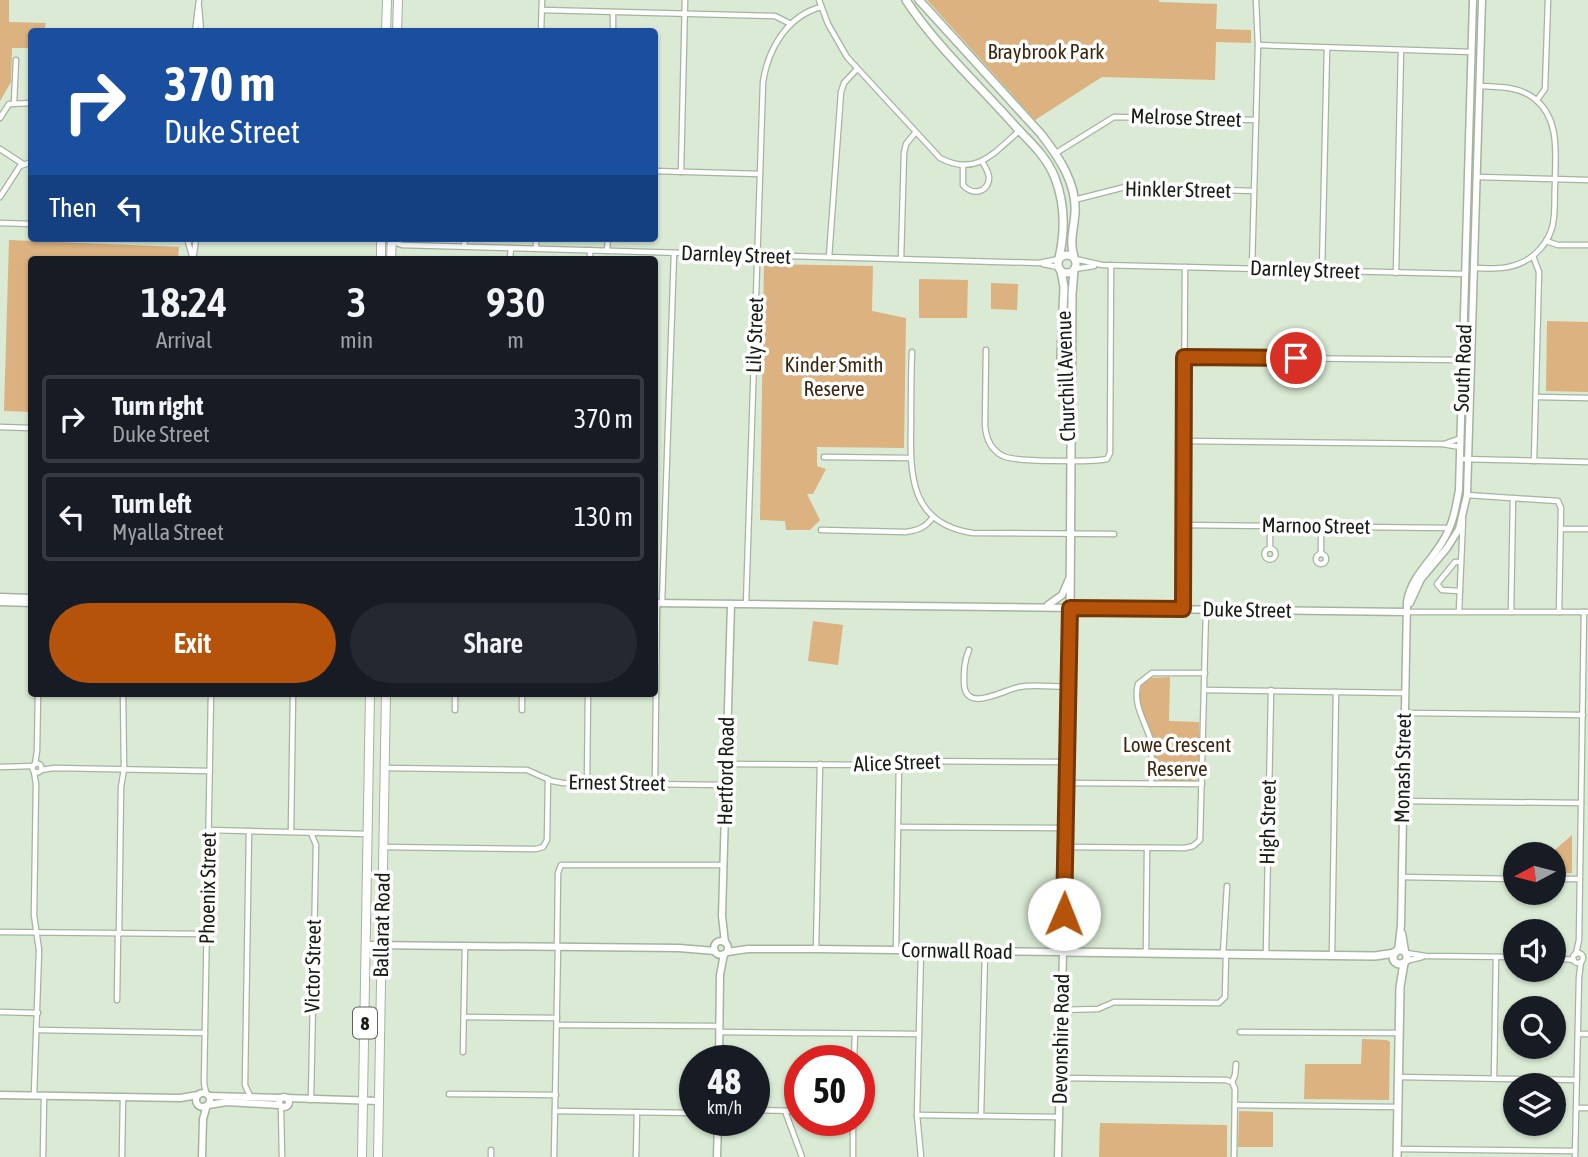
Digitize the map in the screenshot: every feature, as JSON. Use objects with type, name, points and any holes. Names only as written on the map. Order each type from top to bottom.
[{"type":"highway","points":[[386,28],[387,0]]},
{"type":"highway","points":[[397,28],[398,0]]},
{"type":"highway","name":"Ballarat Road","points":[[362,1157],[370,697]]},
{"type":"highway","name":"Ballarat Road","points":[[378,1157],[386,697]]},
{"type":"main road","name":"Churchill Avenue","points":[[906,0],[1045,160],[1055,178],[1062,202],[1063,232],[1059,264],[1064,287],[1061,357],[1070,460]]},
{"type":"main road","points":[[919,0],[1056,153],[1069,181],[1074,200],[1071,245],[1075,258]]},
{"type":"main road","points":[[939,41],[954,38]]},
{"type":"main road","points":[[1019,130],[1028,120]]},
{"type":"main road","name":"Melrose Street","points":[[1045,160],[1056,153]]},
{"type":"main road","name":"Hinkler Street","points":[[1062,202],[1074,200]]},
{"type":"main road","points":[[1075,258],[1065,254],[1059,264],[1066,273],[1075,269]]},
{"type":"main road","name":"Churchill Avenue","points":[[1070,460],[1075,258]]},
{"type":"main road","name":"Devonshire Road","points":[[1063,952],[1069,687],[1070,460]]},
{"type":"main road","name":"Cornwall Road","points":[[1063,952],[1401,957]]},
{"type":"main road","name":"Monash Street","points":[[1397,1153],[1401,957]]},
{"type":"street","points":[[541,28],[542,0]]},
{"type":"street","points":[[681,172],[685,0]]},
{"type":"street","points":[[819,0],[841,47],[857,69],[940,158],[963,165],[982,161],[1019,130]]},
{"type":"street","points":[[1252,269],[1258,45],[1256,0]]},
{"type":"street","name":"South Road","points":[[1459,611],[1463,518],[1467,495],[1460,447],[1473,0]]},
{"type":"street","name":"South Road","points":[[1406,612],[1411,586],[1450,528],[1464,460],[1474,268],[1482,0]]},
{"type":"street","points":[[1537,100],[1544,92],[1545,85],[1548,0]]},
{"type":"street","points":[[196,28],[199,3]]},
{"type":"street","points":[[199,3],[201,28]]},
{"type":"street","name":"Lily Street","points":[[746,604],[764,72],[772,50],[791,24],[809,11],[821,7]]},
{"type":"street","points":[[542,10],[775,16],[791,24]]},
{"type":"street","points":[[613,13],[613,28]]},
{"type":"street","points":[[1258,45],[1480,51]]},
{"type":"street","points":[[1322,271],[1327,48]]},
{"type":"street","points":[[1396,273],[1401,50]]},
{"type":"street","points":[[14,103],[16,60]]},
{"type":"street","points":[[829,257],[841,92],[844,83],[857,69]]},
{"type":"street","points":[[1465,274],[1474,268],[1504,268],[1533,256],[1546,242],[1553,220],[1555,134],[1549,117],[1537,100],[1511,88],[1479,86]]},
{"type":"street","points":[[0,118],[7,106],[28,103]]},
{"type":"street","name":"Melrose Street","points":[[1056,153],[1114,117],[1256,120]]},
{"type":"street","points":[[901,259],[904,153],[906,144],[915,133]]},
{"type":"street","points":[[0,149],[23,164]]},
{"type":"street","points":[[963,165],[963,185],[968,191],[976,192],[984,189],[988,181],[988,172],[982,161]]},
{"type":"street","points":[[0,197],[23,164],[28,163]]},
{"type":"street","points":[[658,171],[760,174]]},
{"type":"street","points":[[1468,179],[1588,180]]},
{"type":"street","name":"Hinkler Street","points":[[1074,200],[1125,187],[1254,191]]},
{"type":"street","points":[[0,223],[28,224]]},
{"type":"street","name":"Darnley Street","points":[[396,242],[511,248],[1059,264]]},
{"type":"street","points":[[536,242],[536,248]]},
{"type":"street","points":[[607,242],[607,251]]},
{"type":"street","points":[[1546,242],[1588,245]]},
{"type":"street","points":[[510,256],[511,248]]},
{"type":"street","points":[[590,250],[590,256]]},
{"type":"street","points":[[658,603],[674,253]]},
{"type":"street","points":[[1533,256],[1539,272],[1534,461]]},
{"type":"street","name":"Darnley Street","points":[[1075,258],[1102,265]]},
{"type":"street","points":[[986,350],[985,425],[989,444],[1002,456],[1011,459],[1102,460],[1109,456],[1111,265]]},
{"type":"street","name":"Darnley Street","points":[[1075,269],[1111,265],[1465,274]]},
{"type":"street","points":[[1183,609],[1185,267]]},
{"type":"street","points":[[912,352],[911,476],[915,492],[933,517],[958,531],[974,533],[1114,534]]},
{"type":"street","points":[[1184,357],[1463,360]]},
{"type":"street","points":[[1536,397],[1588,398]]},
{"type":"street","points":[[0,427],[28,428]]},
{"type":"street","points":[[1443,444],[1461,438]]},
{"type":"street","points":[[1184,441],[1443,444],[1460,447]]},
{"type":"street","points":[[824,457],[910,458]]},
{"type":"street","points":[[1464,460],[1588,462]]},
{"type":"street","points":[[1467,495],[1558,501],[1561,508],[1559,612]]},
{"type":"street","points":[[1511,612],[1513,498]]},
{"type":"street","points":[[821,530],[916,531],[927,526],[933,517]]},
{"type":"street","name":"South Road","points":[[1406,612],[1421,579],[1453,540],[1463,518]]},
{"type":"street","name":"Marnoo Street","points":[[1183,525],[1450,528]]},
{"type":"street","points":[[1270,526],[1270,548]]},
{"type":"street","points":[[1321,527],[1321,554]]},
{"type":"street","points":[[1561,528],[1588,529]]},
{"type":"street","points":[[1461,562],[1455,562],[1437,584],[1441,590],[1461,591]]},
{"type":"street","points":[[1043,607],[1059,598],[1067,586],[1070,574]]},
{"type":"street","points":[[0,600],[28,598]]},
{"type":"street","points":[[0,600],[28,603]]},
{"type":"street","name":"Duke Street","points":[[658,603],[1586,612]]},
{"type":"street","name":"Hertford Road","points":[[719,1045],[728,604]]},
{"type":"street","points":[[1065,847],[1190,848],[1198,842],[1201,836],[1206,609]]},
{"type":"street","name":"Monash Street","points":[[1401,957],[1406,612]]},
{"type":"street","points":[[1397,1153],[1575,1154],[1586,612]]},
{"type":"street","points":[[969,650],[964,662],[964,687],[967,694],[974,698],[991,697],[1017,687],[1069,687]]},
{"type":"street","points":[[1151,784],[1150,741],[1139,711],[1136,695],[1138,684],[1152,673],[1205,673]]},
{"type":"street","points":[[1205,690],[1404,693]]},
{"type":"street","name":"High Street","points":[[1266,954],[1270,690]]},
{"type":"street","points":[[1332,955],[1336,692]]},
{"type":"street","points":[[38,697],[34,915],[39,950],[37,1074],[43,1157]]},
{"type":"street","points":[[117,1000],[123,697]]},
{"type":"street","name":"Phoenix Street","points":[[204,1094],[211,697]]},
{"type":"street","points":[[291,832],[293,697]]},
{"type":"street","points":[[455,697],[455,709]]},
{"type":"street","points":[[522,697],[522,710]]},
{"type":"street","points":[[587,783],[588,697]]},
{"type":"street","points":[[655,784],[656,697]]},
{"type":"street","points":[[1404,713],[1583,715]]},
{"type":"street","points":[[896,950],[899,762]]},
{"type":"street","name":"Alice Street","points":[[726,764],[1067,762]]},
{"type":"street","points":[[816,949],[820,765]]},
{"type":"street","points":[[0,767],[210,771]]},
{"type":"street","name":"Ernest Street","points":[[385,768],[527,770],[556,782],[725,785]]},
{"type":"street","points":[[383,847],[543,847],[547,840],[548,779]]},
{"type":"street","points":[[1067,783],[1202,784]]},
{"type":"street","points":[[1581,794],[1588,794]]},
{"type":"street","points":[[1403,801],[1581,803]]},
{"type":"street","points":[[898,827],[1066,828]]},
{"type":"street","points":[[209,830],[368,834]]},
{"type":"street","points":[[249,831],[245,1085],[250,1096]]},
{"type":"street","name":"Victor Street","points":[[311,833],[316,845],[311,1100]]},
{"type":"street","points":[[1146,953],[1147,848]]},
{"type":"street","points":[[554,1157],[558,873],[561,865],[724,865]]},
{"type":"street","points":[[1402,877],[1503,879]]},
{"type":"street","points":[[1566,879],[1580,879]]},
{"type":"street","points":[[1062,1010],[1098,1009],[1114,1002],[1219,1003],[1225,997],[1227,886]]},
{"type":"street","points":[[0,932],[207,935]]},
{"type":"street","name":"Cornwall Road","points":[[366,945],[1063,952]]},
{"type":"street","points":[[463,1052],[465,946]]},
{"type":"street","points":[[921,950],[917,1115],[921,1157]]},
{"type":"street","points":[[981,1116],[985,951]]},
{"type":"street","name":"Devonshire Road","points":[[1058,1157],[1063,952]]},
{"type":"street","name":"Cornwall Road","points":[[1401,957],[1503,957]]},
{"type":"street","points":[[1494,1078],[1496,957]]},
{"type":"street","points":[[0,1012],[38,1013]]},
{"type":"street","points":[[464,1017],[557,1018]]},
{"type":"street","points":[[557,1025],[919,1034]]},
{"type":"street","points":[[37,1030],[205,1033]]},
{"type":"street","points":[[1240,1032],[1399,1033]]},
{"type":"street","points":[[855,1034],[855,1045]]},
{"type":"street","points":[[1578,1034],[1588,1034]]},
{"type":"street","points":[[1234,1157],[1235,1089],[1232,1082],[1236,1064]]},
{"type":"street","points":[[1398,1077],[1577,1080]]},
{"type":"street","points":[[1060,1078],[1232,1082]]},
{"type":"street","points":[[239,1096],[245,1085]]},
{"type":"street","points":[[0,1095],[180,1098],[204,1094],[250,1096],[283,1103]]},
{"type":"street","points":[[203,1119],[198,1105],[204,1094]]},
{"type":"street","points":[[202,1157],[203,1119],[207,1105],[204,1094]]},
{"type":"street","points":[[449,1094],[556,1095]]},
{"type":"street","points":[[122,1157],[123,1097]]},
{"type":"street","points":[[180,1098],[198,1105],[311,1100],[379,1101]]},
{"type":"street","points":[[282,1157],[283,1103]]},
{"type":"street","points":[[1235,1105],[1398,1107]]},
{"type":"street","points":[[1576,1108],[1588,1108]]},
{"type":"street","points":[[555,1111],[679,1113]]},
{"type":"street","points":[[636,1157],[637,1112]]},
{"type":"street","points":[[917,1115],[1059,1116]]},
{"type":"street","points":[[717,1157],[718,1136]]},
{"type":"street","points":[[793,1136],[800,1156]]},
{"type":"street","points":[[853,1136],[853,1157]]},
{"type":"green space","points":[[0,0],[9,0],[9,22],[46,23],[45,28],[28,28],[28,48],[12,48],[11,82],[0,101]]},
{"type":"green space","name":"Braybrook Park","points":[[927,0],[1159,0],[1217,4],[1216,29],[1251,30],[1251,43],[1216,42],[1215,80],[1102,77],[1035,120]]},
{"type":"green space","points":[[9,240],[179,247],[178,256],[28,256],[28,412],[4,411]]},
{"type":"green space","name":"Kinder Smith Reserve","points":[[764,264],[873,266],[872,311],[906,318],[904,448],[817,447],[817,466],[826,469],[813,494],[807,494],[820,520],[810,530],[786,530],[785,521],[760,520]]},
{"type":"green space","points":[[919,279],[968,280],[967,318],[919,318]]},
{"type":"green space","points":[[991,283],[1018,284],[1017,310],[991,309]]},
{"type":"green space","points":[[1547,321],[1588,322],[1588,392],[1546,391]]},
{"type":"green space","points":[[813,621],[843,625],[838,665],[808,661]]},
{"type":"green space","name":"Lowe Crescent Reserve","points":[[1170,677],[1169,721],[1199,722],[1199,778],[1195,781],[1160,781],[1154,776],[1153,741],[1142,709],[1140,693],[1147,678]]},
{"type":"green space","points":[[1572,835],[1572,873],[1566,873],[1566,842],[1564,842]]},
{"type":"green space","points":[[1362,1039],[1390,1042],[1389,1100],[1304,1099],[1305,1064],[1361,1064]]},
{"type":"green space","points":[[1239,1111],[1273,1112],[1273,1147],[1238,1147]]},
{"type":"green space","points":[[1100,1123],[1227,1125],[1227,1157],[1099,1157]]},
{"type":"route","points":[[1064,914],[1070,608],[1183,609],[1184,357],[1296,358]]}]
